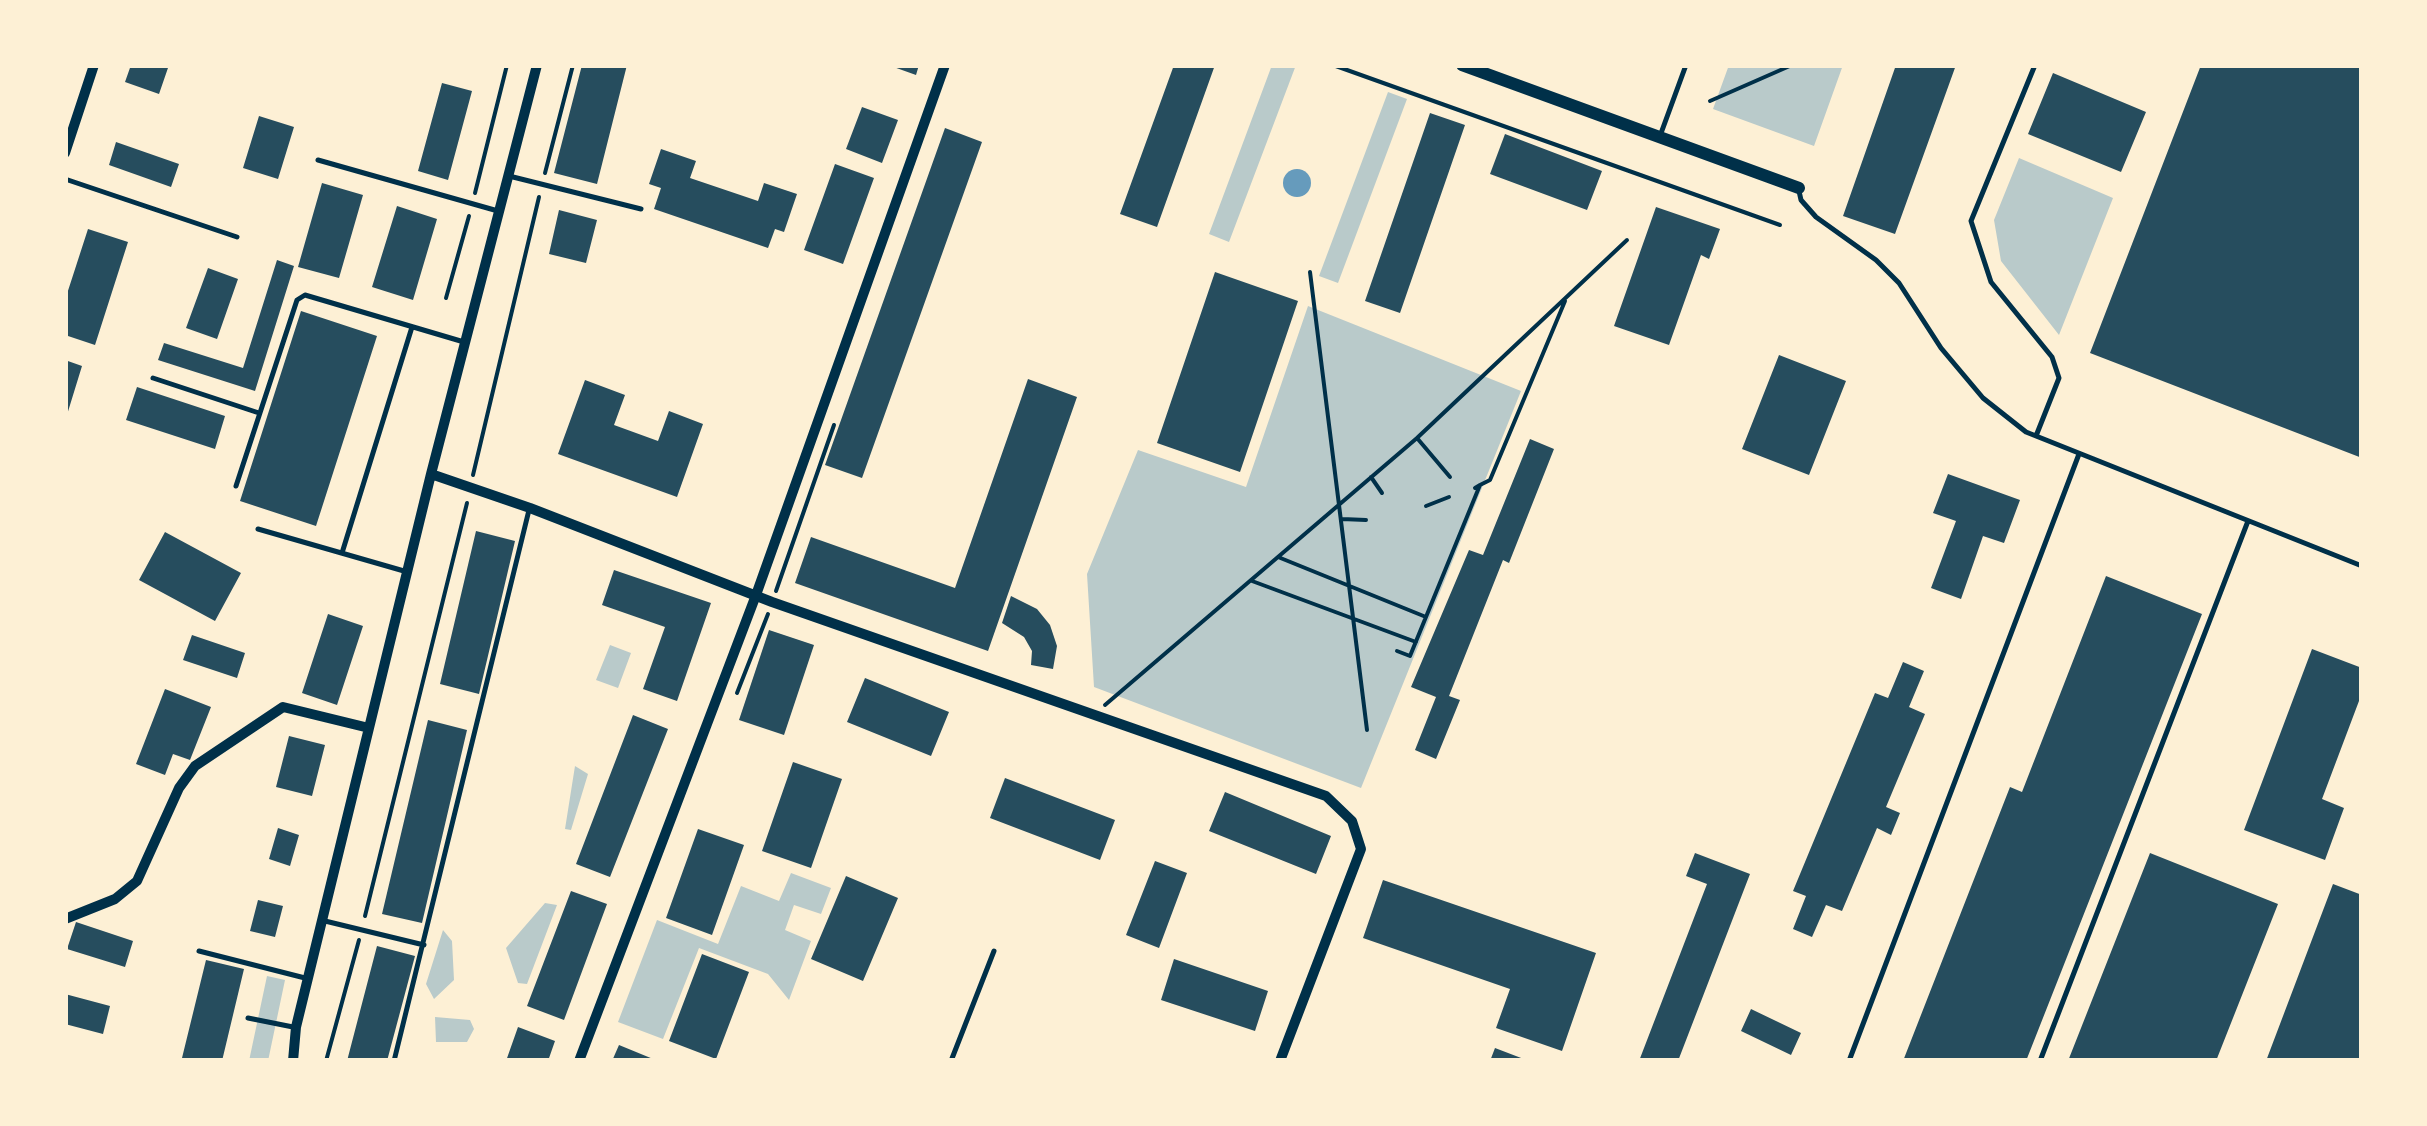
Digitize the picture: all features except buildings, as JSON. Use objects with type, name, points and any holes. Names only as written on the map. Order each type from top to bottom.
[{"type":"street","points":[[65,153],[94,65]]},
{"type":"street","points":[[293,1061],[296,1028],[431,474],[537,65]]},
{"type":"street","points":[[579,1061],[756,595],[944,65]]},
{"type":"street","points":[[1462,65],[1799,188]]},
{"type":"street","points":[[431,474],[756,595],[1311,789],[1338,804],[1352,821],[1361,849],[1280,1061]]},
{"type":"street","points":[[65,919],[116,900],[137,881],[179,788],[196,766],[282,707],[369,728]]},
{"type":"lane","points":[[1660,136],[1686,65]]},
{"type":"lane","points":[[2036,65],[1971,221],[1991,282],[2052,356],[2056,367],[2058,378],[2036,436]]},
{"type":"lane","points":[[318,160],[499,211]]},
{"type":"lane","points":[[509,176],[641,209]]},
{"type":"lane","points":[[65,180],[236,237]]},
{"type":"lane","points":[[1799,188],[1801,200],[1816,217],[1876,260],[1898,283],[1941,348],[1983,398],[2036,436],[2362,566]]},
{"type":"lane","points":[[236,486],[297,300],[305,295],[464,342]]},
{"type":"lane","points":[[342,553],[412,326]]},
{"type":"lane","points":[[153,378],[260,413]]},
{"type":"lane","points":[[1849,1061],[2078,454]]},
{"type":"lane","points":[[394,1061],[530,508]]},
{"type":"lane","points":[[2040,1061],[2248,521]]},
{"type":"lane","points":[[258,528],[408,572]]},
{"type":"lane","points":[[323,920],[424,945]]},
{"type":"lane","points":[[199,951],[308,979]]},
{"type":"lane","points":[[951,1061],[994,951]]},
{"type":"lane","points":[[248,1018],[296,1028]]},
{"type":"path","points":[[446,298],[507,65]]},
{"type":"path","points":[[326,1061],[362,930],[471,487],[509,314],[573,65]]},
{"type":"path","points":[[1333,65],[1780,225]]},
{"type":"path","points":[[1710,101],[1792,65]]},
{"type":"path","points":[[1094,714],[1416,438],[1627,240]]},
{"type":"path","points":[[1310,272],[1367,730]]},
{"type":"path","points":[[1397,651],[1410,656],[1478,486],[1490,480],[1567,297]]},
{"type":"path","points":[[1416,438],[1450,477]]},
{"type":"path","points":[[1371,477],[1382,492]]},
{"type":"path","points":[[1426,506],[1449,497]]},
{"type":"path","points":[[1342,518],[1366,520]]},
{"type":"path","points":[[1278,557],[1426,617]]},
{"type":"path","points":[[1250,580],[1416,642]]},
{"type":"shaded area","points":[[1272,65],[1296,65],[1229,242],[1209,234]]},
{"type":"shaded area","points":[[1729,65],[1843,65],[1814,146],[1713,109]]},
{"type":"shaded area","points":[[1388,92],[1407,99],[1338,283],[1319,276]]},
{"type":"shaded area","points":[[2019,158],[2113,198],[2059,335],[2001,261],[1994,220]]},
{"type":"shaded area","points":[[1308,306],[1521,391],[1361,788],[1094,687],[1087,574],[1138,450],[1246,487]]},
{"type":"shaded area","points":[[610,645],[631,653],[618,688],[596,680]]},
{"type":"shaded area","points":[[575,766],[588,774],[571,830],[565,829]]},
{"type":"shaded area","points":[[791,873],[831,888],[821,914],[794,905],[785,930],[811,941],[789,1000],[768,974],[699,948],[663,1039],[618,1022],[657,920],[718,944],[741,886],[779,901]]},
{"type":"shaded area","points":[[545,903],[557,905],[527,984],[518,983],[506,948]]},
{"type":"shaded area","points":[[443,930],[452,941],[454,980],[434,999],[426,984]]},
{"type":"shaded area","points":[[267,976],[285,980],[268,1061],[249,1061]]},
{"type":"shaded area","points":[[435,1017],[470,1020],[474,1029],[467,1042],[436,1042]]},
{"type":"water","points":[[1297,169],[1307,173],[1311,183],[1307,193],[1297,197],[1287,193],[1283,183],[1287,173]]}]
